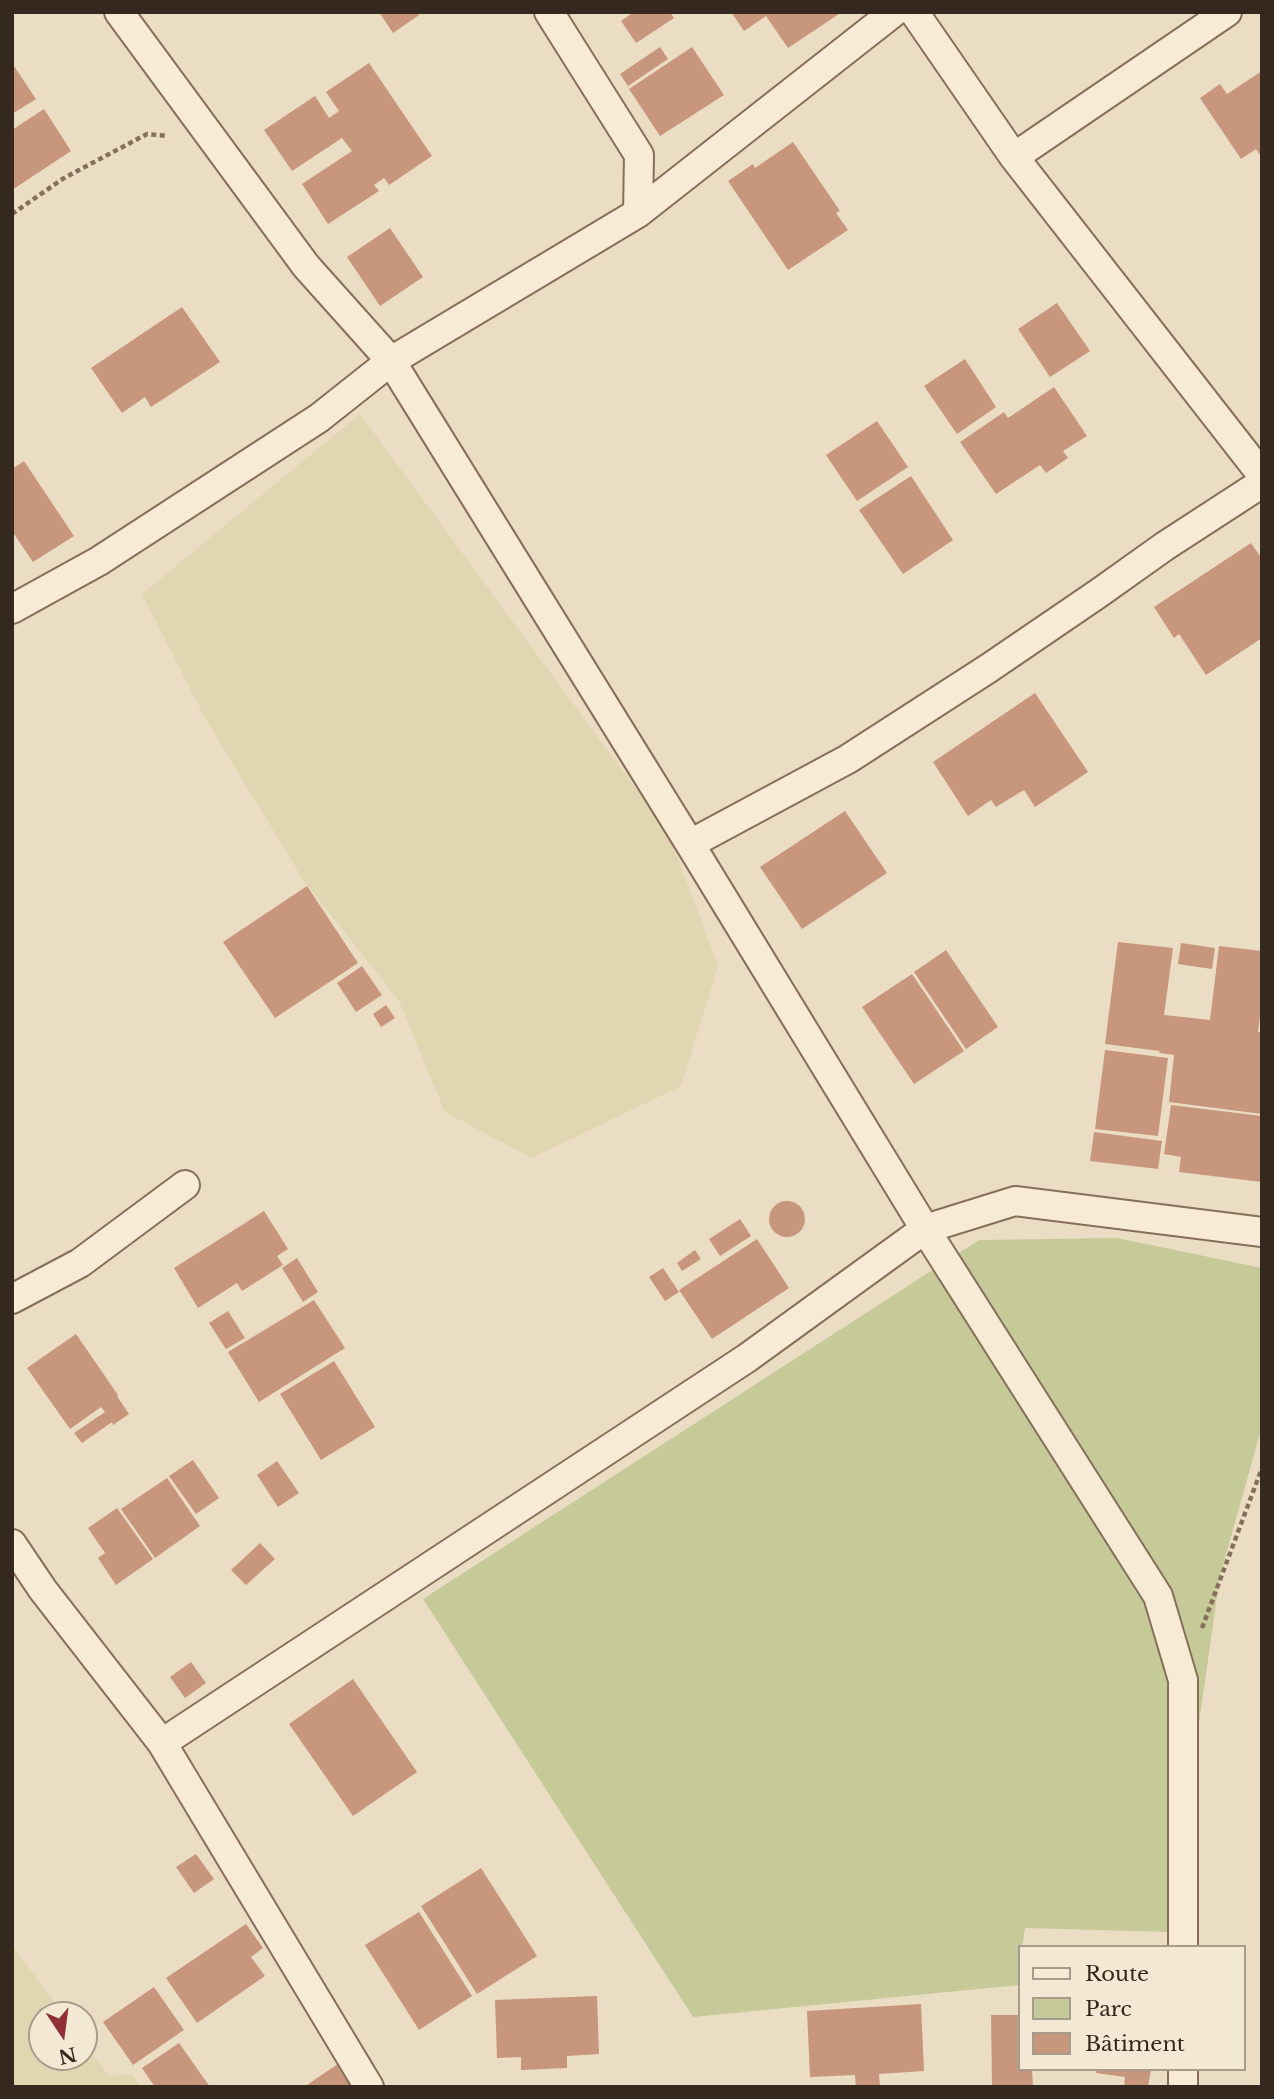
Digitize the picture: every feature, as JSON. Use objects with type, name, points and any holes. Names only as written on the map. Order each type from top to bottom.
[{"type":"street","points":[[119,12],[306,266],[391,361],[925,1229],[1158,1596],[1183,1680],[1183,1945]]},
{"type":"street","points":[[549,12],[639,155],[638,214]]},
{"type":"street","points":[[12,609],[99,561],[319,418],[391,361],[638,214],[894,12]]},
{"type":"street","points":[[914,12],[1014,157],[1262,475]]},
{"type":"street","points":[[1014,157],[1227,12]]},
{"type":"street","points":[[690,844],[848,759],[989,668],[1165,546],[1262,483]]},
{"type":"street","points":[[12,1299],[80,1263],[185,1185]]},
{"type":"street","points":[[162,1743],[747,1358],[925,1229],[1014,1201],[1262,1231]]},
{"type":"street","points":[[12,1544],[43,1590],[162,1743],[369,2087]]},
{"type":"path","points":[[12,214],[64,178],[147,134],[214,140]]},
{"type":"path","points":[[1202,1630],[1262,1468]]},
{"type":"shaded area","points":[[360,414],[669,834],[718,966],[681,1086],[532,1158],[445,1112],[399,1001],[304,881],[204,716],[142,594]]},
{"type":"shaded area","points":[[12,1945],[54,2001],[28,2001],[28,2071],[98,2071],[98,2061],[109,2076],[132,2074],[141,2087],[12,2087]]},
{"type":"green space","points":[[1117,1238],[1262,1268],[1262,1426],[1220,1576],[1169,1932],[1025,1928],[1022,1945],[1018,1945],[1018,1985],[693,2017],[423,1599],[979,1240]]},
{"type":"building","points":[[379,12],[418,12],[419,15],[393,33]]},
{"type":"building","points":[[634,12],[670,12],[674,18],[636,43],[621,21]]},
{"type":"building","points":[[731,12],[842,12],[788,48],[766,16],[744,31]]},
{"type":"building","points":[[660,47],[668,59],[628,86],[620,74]]},
{"type":"building","points":[[692,47],[724,95],[660,136],[629,89]]},
{"type":"building","points":[[12,63],[36,99],[12,114]]},
{"type":"building","points":[[369,63],[432,156],[389,185],[384,178],[374,185],[379,191],[328,224],[302,184],[352,151],[342,138],[292,171],[264,130],[315,96],[329,118],[339,111],[326,92]]},
{"type":"building","points":[[1262,71],[1262,154],[1256,149],[1241,159],[1200,98],[1220,84],[1227,94]]},
{"type":"building","points":[[44,109],[71,151],[12,190],[12,130]]},
{"type":"building","points":[[793,142],[840,211],[836,213],[848,230],[788,270],[728,181],[753,164],[755,168]]},
{"type":"building","points":[[390,228],[423,277],[380,306],[347,257]]},
{"type":"building","points":[[1057,303],[1090,351],[1050,377],[1018,329]]},
{"type":"building","points":[[182,307],[220,362],[151,407],[145,397],[122,413],[91,368]]},
{"type":"building","points":[[965,359],[996,407],[957,434],[924,386]]},
{"type":"building","points":[[1054,387],[1087,436],[1063,451],[1068,458],[1046,473],[1040,465],[996,494],[960,442],[1004,412],[1008,418]]},
{"type":"building","points":[[877,421],[908,467],[857,501],[826,455]]},
{"type":"building","points":[[24,461],[74,536],[33,562],[12,531],[12,469]]},
{"type":"building","points":[[911,476],[953,540],[903,574],[859,510]]},
{"type":"building","points":[[1251,543],[1262,559],[1262,638],[1206,675],[1179,634],[1174,638],[1154,607]]},
{"type":"building","points":[[1035,693],[1088,772],[1035,807],[1024,790],[996,807],[991,800],[968,816],[933,762]]},
{"type":"building","points":[[845,811],[887,873],[802,929],[760,867]]},
{"type":"building","points":[[307,886],[358,963],[275,1018],[223,942]]},
{"type":"building","points":[[1118,942],[1173,948],[1164,1015],[1210,1020],[1219,946],[1262,951],[1262,1001],[1258,1032],[1262,1032],[1262,1114],[1169,1102],[1174,1055],[1105,1044]]},
{"type":"building","points":[[1181,943],[1215,948],[1212,969],[1178,964]]},
{"type":"building","points":[[946,950],[998,1027],[966,1049],[914,972]]},
{"type":"building","points":[[362,966],[382,995],[356,1012],[337,983]]},
{"type":"building","points":[[912,974],[964,1051],[914,1084],[862,1007]]},
{"type":"building","points":[[386,1005],[395,1018],[381,1027],[373,1014]]},
{"type":"building","points":[[1105,1050],[1168,1058],[1158,1136],[1095,1129]]},
{"type":"building","points":[[1171,1105],[1262,1116],[1262,1182],[1179,1172],[1181,1157],[1164,1154]]},
{"type":"building","points":[[1094,1132],[1162,1141],[1158,1169],[1090,1161]]},
{"type":"building","points":[[787,1201],[800,1206],[805,1219],[800,1232],[787,1237],[774,1232],[769,1219],[774,1206]]},
{"type":"building","points":[[264,1211],[288,1249],[277,1256],[283,1265],[242,1291],[237,1283],[198,1308],[174,1268]]},
{"type":"building","points":[[740,1219],[751,1236],[720,1256],[709,1239]]},
{"type":"building","points":[[757,1239],[789,1288],[712,1339],[679,1290]]},
{"type":"building","points":[[695,1250],[701,1259],[682,1271],[677,1263]]},
{"type":"building","points":[[297,1258],[318,1292],[303,1302],[282,1268]]},
{"type":"building","points":[[663,1268],[679,1292],[665,1301],[649,1277]]},
{"type":"building","points":[[314,1300],[345,1348],[259,1402],[228,1352]]},
{"type":"building","points":[[228,1311],[245,1338],[226,1349],[209,1323]]},
{"type":"building","points":[[76,1334],[129,1414],[113,1425],[112,1422],[82,1443],[74,1433],[105,1412],[101,1407],[70,1429],[27,1368]]},
{"type":"building","points":[[334,1361],[375,1427],[321,1460],[280,1394]]},
{"type":"building","points":[[193,1460],[219,1498],[196,1514],[169,1476]]},
{"type":"building","points":[[277,1461],[299,1493],[278,1507],[257,1475]]},
{"type":"building","points":[[167,1478],[200,1526],[155,1558],[121,1509]]},
{"type":"building","points":[[117,1508],[153,1559],[116,1585],[98,1558],[105,1553],[88,1528]]},
{"type":"building","points":[[260,1543],[275,1559],[246,1585],[231,1570]]},
{"type":"building","points":[[191,1662],[206,1683],[185,1698],[170,1677]]},
{"type":"building","points":[[353,1679],[417,1772],[353,1816],[289,1724]]},
{"type":"building","points":[[196,1854],[214,1879],[194,1893],[176,1867]]},
{"type":"building","points":[[481,1868],[537,1956],[477,1994],[421,1906]]},
{"type":"building","points":[[419,1912],[472,1996],[419,2030],[365,1945]]},
{"type":"building","points":[[246,1924],[263,1948],[251,1957],[265,1976],[197,2023],[166,1978]]},
{"type":"building","points":[[154,1987],[184,2030],[133,2065],[103,2022]]},
{"type":"building","points":[[597,1996],[599,2054],[567,2056],[567,2068],[521,2070],[521,2057],[497,2058],[495,2000]]},
{"type":"building","points":[[921,2004],[924,2071],[879,2074],[880,2086],[856,2087],[855,2075],[810,2077],[807,2011]]},
{"type":"building","points":[[991,2015],[1018,2015],[1018,2071],[1032,2071],[1033,2087],[992,2087]]},
{"type":"building","points":[[179,2043],[210,2087],[155,2087],[142,2068]]},
{"type":"building","points":[[342,2061],[360,2087],[304,2087]]},
{"type":"building","points":[[1151,2071],[1148,2087],[1124,2087],[1125,2077],[1096,2073]]}]
